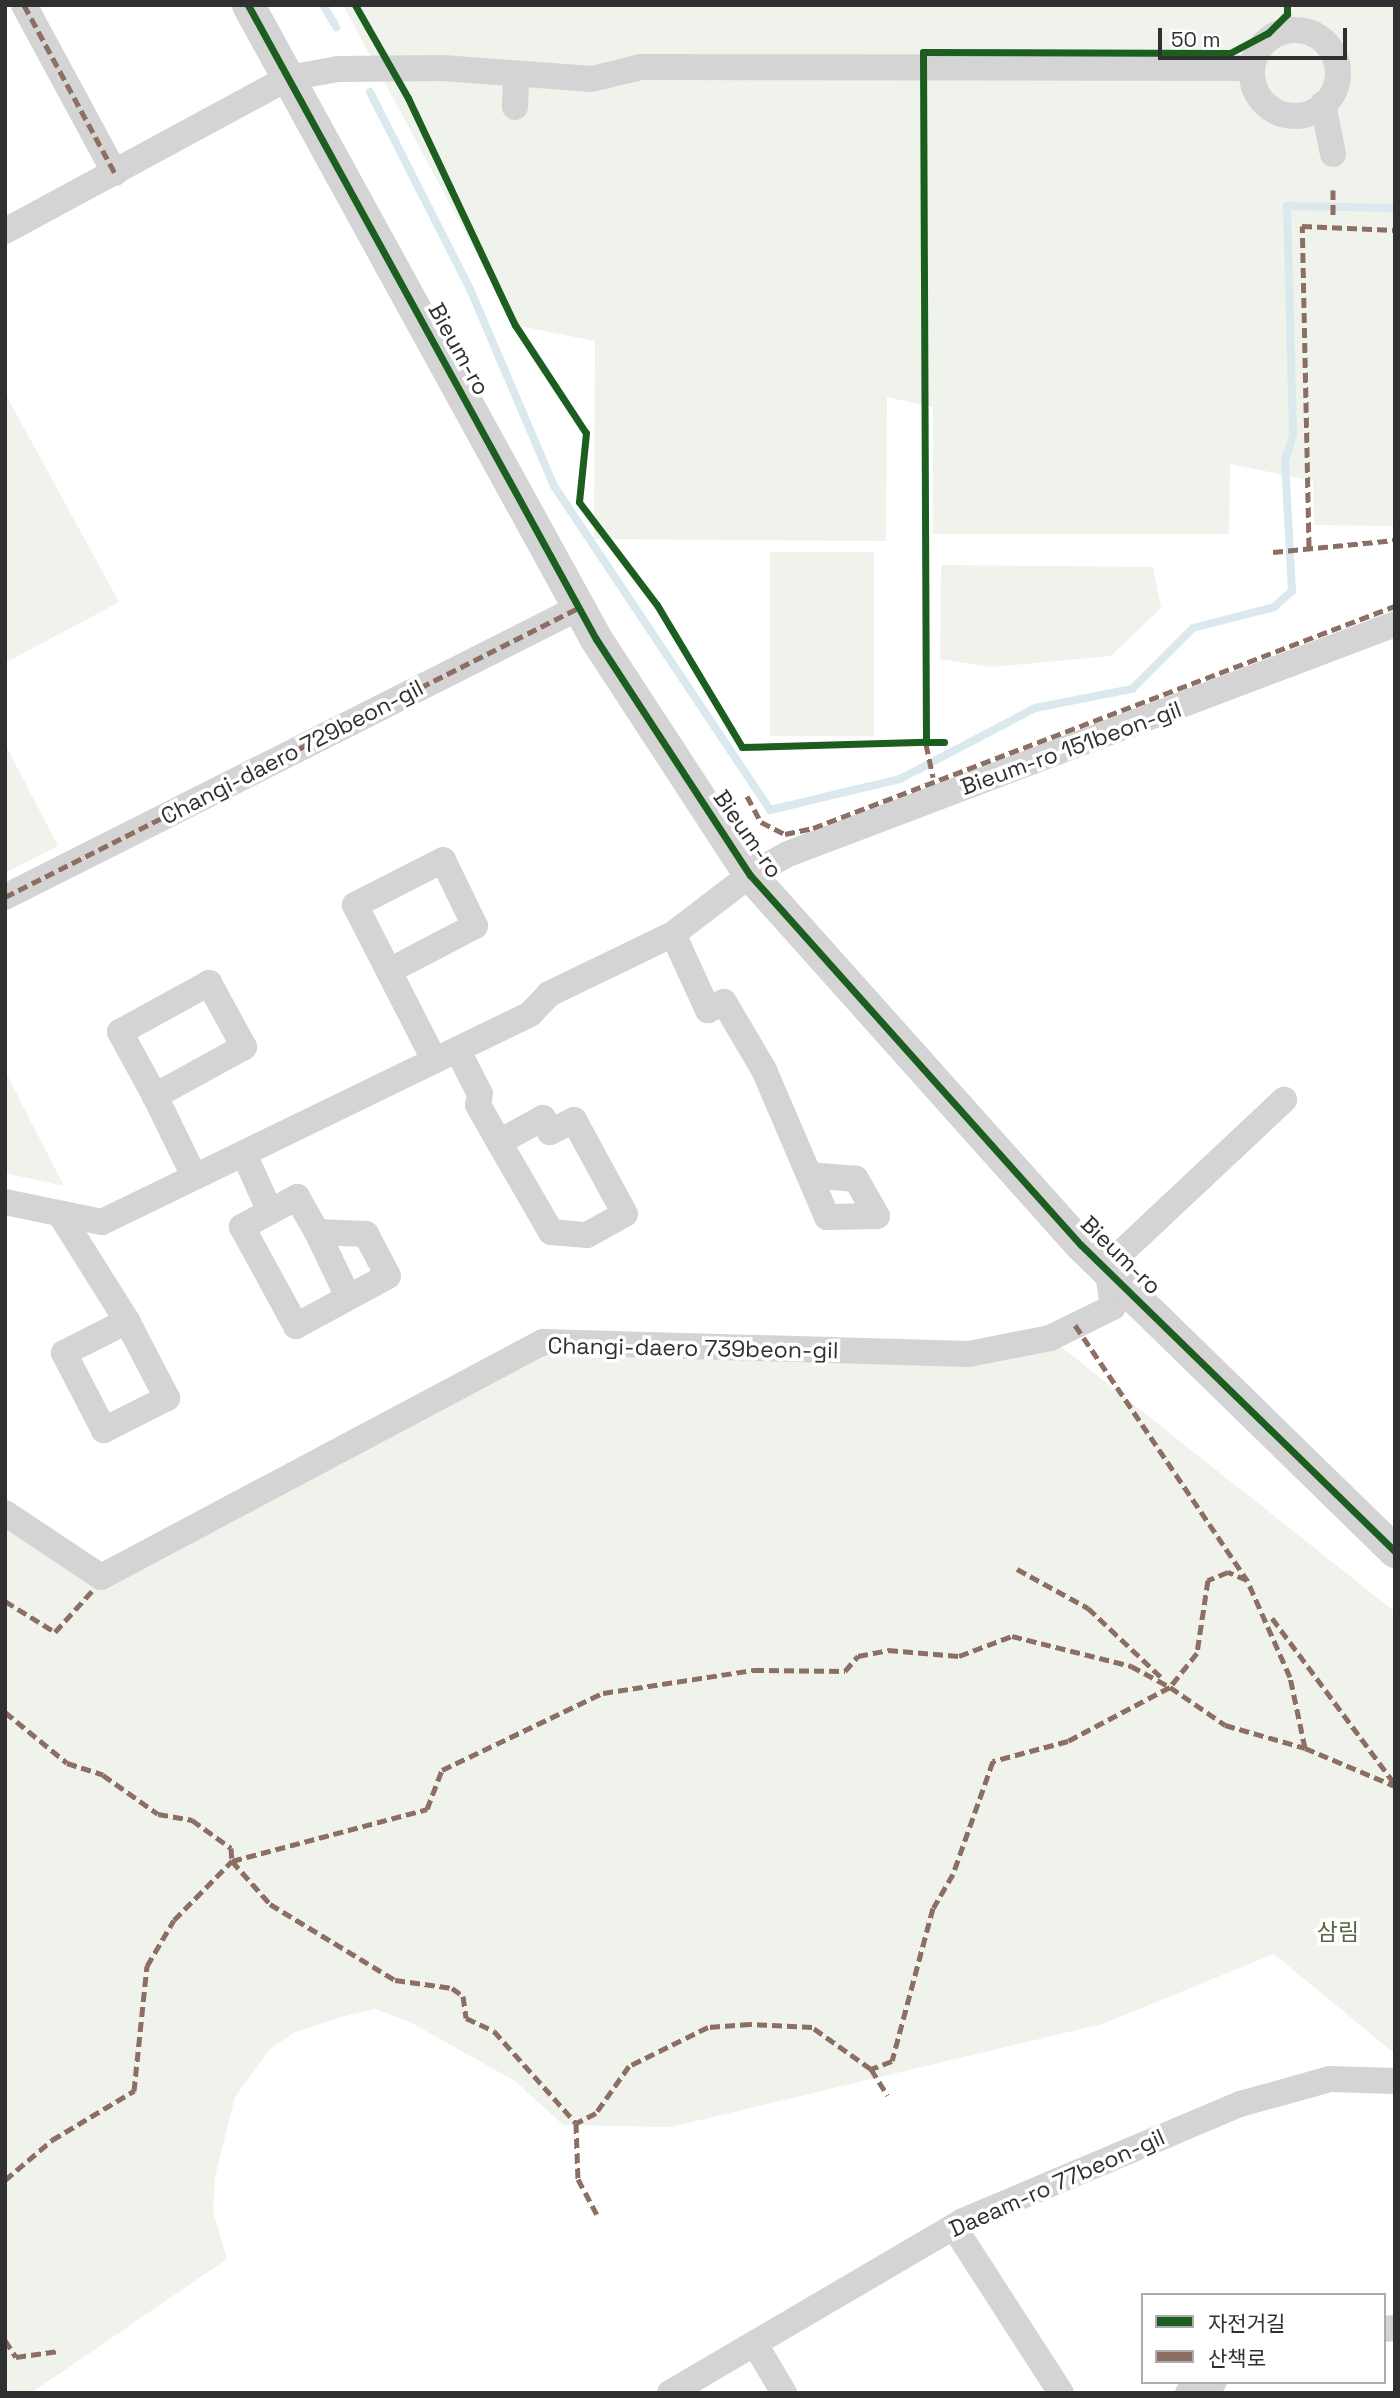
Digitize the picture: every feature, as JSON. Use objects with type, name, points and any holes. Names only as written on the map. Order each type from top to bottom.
[{"type":"street","points":[[24,5],[115,173]]},
{"type":"street","name":"Bieum-ro","points":[[248,5],[578,607],[750,875],[945,1098],[1107,1266],[1395,1551]]},
{"type":"street","points":[[1302,17],[1330,41],[1337,56],[1336,87],[1323,104],[1303,115],[1273,114],[1256,93],[1251,68],[1264,45],[1302,17]]},
{"type":"street","points":[[5,231],[288,78],[387,67],[592,79],[641,67],[1251,68]]},
{"type":"street","points":[[515,107],[516,76]]},
{"type":"street","points":[[1323,104],[1333,154]]},
{"type":"street","name":"Changi-daero 729beon-gil","points":[[5,897],[578,607]]},
{"type":"street","name":"Bieum-ro 151beon-gil","points":[[5,1202],[102,1222],[194,1177],[245,1156],[530,1014],[549,995],[673,934],[750,875],[788,854],[1395,624]]},
{"type":"street","points":[[389,971],[475,926],[443,860],[355,905],[389,971],[447,1056],[551,1232],[587,1235],[625,1214],[574,1120],[550,1132],[543,1118],[499,1142]]},
{"type":"street","points":[[673,934],[708,1010],[724,1002],[764,1070],[809,1175]]},
{"type":"street","points":[[155,1096],[244,1048],[209,983],[120,1032],[194,1177]]},
{"type":"street","points":[[1107,1266],[1284,1100]]},
{"type":"street","points":[[245,1156],[270,1212]]},
{"type":"street","points":[[317,1232],[366,1234],[388,1276],[296,1326],[242,1227],[298,1197],[348,1297]]},
{"type":"street","points":[[60,1214],[127,1321]]},
{"type":"street","name":"Changi-daero 739beon-gil","points":[[5,1513],[102,1577],[543,1342],[969,1354],[1050,1338],[1113,1307],[1107,1266]]},
{"type":"street","name":"Daeam-ro 77beon-gil","points":[[670,2393],[954,2227],[1240,2105],[1330,2079],[1395,2081]]},
{"type":"street","points":[[954,2227],[1061,2393]]},
{"type":"street","points":[[755,2344],[784,2393]]},
{"type":"street","points":[[1188,2393],[1209,2384]]},
{"type":"green space","points":[[343,5],[1395,5],[1395,526],[1314,525],[1313,481],[1230,464],[1229,534],[933,534],[933,407],[887,397],[886,541],[594,539],[595,341],[515,325]]},
{"type":"green space","points":[[5,393],[119,602],[5,663]]},
{"type":"green space","points":[[770,552],[874,552],[874,736],[770,736]]},
{"type":"green space","points":[[941,565],[1153,567],[1161,608],[1111,656],[990,667],[940,659]]},
{"type":"green space","points":[[5,744],[58,846],[5,873]]},
{"type":"green space","points":[[5,1071],[64,1186],[5,1173]]},
{"type":"green space","name":"삼림","points":[[1050,1338],[1395,1612],[1395,2054],[1274,1954],[1102,2024],[671,2127],[563,2125],[515,2081],[408,2021],[375,2009],[344,2016],[293,2033],[270,2049],[235,2097],[215,2177],[213,2211],[227,2259],[31,2393],[5,2393],[5,1513],[102,1577],[543,1342],[968,1354]]},
{"type":"waterway","points":[[323,5],[336,27]]},
{"type":"waterway","points":[[370,92],[470,289],[554,486],[770,810],[900,779],[1035,708],[1132,689],[1193,628],[1274,607],[1292,591],[1285,461],[1293,434],[1287,206],[1395,208]]},
{"type":"marked path","points":[[24,5],[115,173]]},
{"type":"marked path","points":[[1333,190],[1333,217]]},
{"type":"marked path","points":[[1309,547],[1302,226],[1395,230]]},
{"type":"marked path","points":[[1273,552],[1395,540]]},
{"type":"marked path","points":[[747,796],[761,822],[785,834],[813,828],[1395,606]]},
{"type":"marked path","points":[[5,897],[578,608]]},
{"type":"marked path","points":[[926,744],[933,777]]},
{"type":"marked path","points":[[1075,1325],[1247,1580]]},
{"type":"marked path","points":[[1017,1569],[1088,1608],[1163,1679]]},
{"type":"marked path","points":[[5,2180],[52,2140],[134,2091],[147,1966],[174,1920],[232,1861],[427,1809],[442,1770],[603,1693],[754,1670],[845,1671],[858,1656],[888,1650],[959,1656],[1012,1636],[1131,1666],[1170,1687],[1225,1725],[1305,1748],[1290,1677],[1247,1580],[1228,1572],[1208,1580],[1197,1653],[1170,1687],[1068,1741],[993,1761],[953,1874],[933,1908],[892,2061],[871,2069],[812,2027],[750,2024],[708,2027],[629,2066],[596,2113],[576,2123],[578,2179],[597,2214]]},
{"type":"marked path","points":[[5,1601],[55,1632],[92,1591]]},
{"type":"marked path","points":[[1272,1618],[1395,1784]]},
{"type":"marked path","points":[[5,1712],[67,1763],[103,1775],[158,1814],[192,1820],[231,1848],[232,1861],[270,1904],[395,1980],[452,1988],[463,1996],[466,2018],[494,2031],[576,2123]]},
{"type":"marked path","points":[[1305,1748],[1395,1786]]},
{"type":"marked path","points":[[871,2069],[887,2095]]},
{"type":"marked path","points":[[5,2340],[16,2357],[59,2351]]},
{"type":"cycle path","points":[[248,5],[596,639],[750,875],[1081,1245],[1395,1551]]},
{"type":"cycle path","points":[[355,5],[408,98],[515,325],[586,433],[579,502],[657,605],[742,747],[926,742]]},
{"type":"cycle path","points":[[944,742],[926,742],[923,52],[1230,53],[1268,33],[1287,14],[1287,5]]}]
